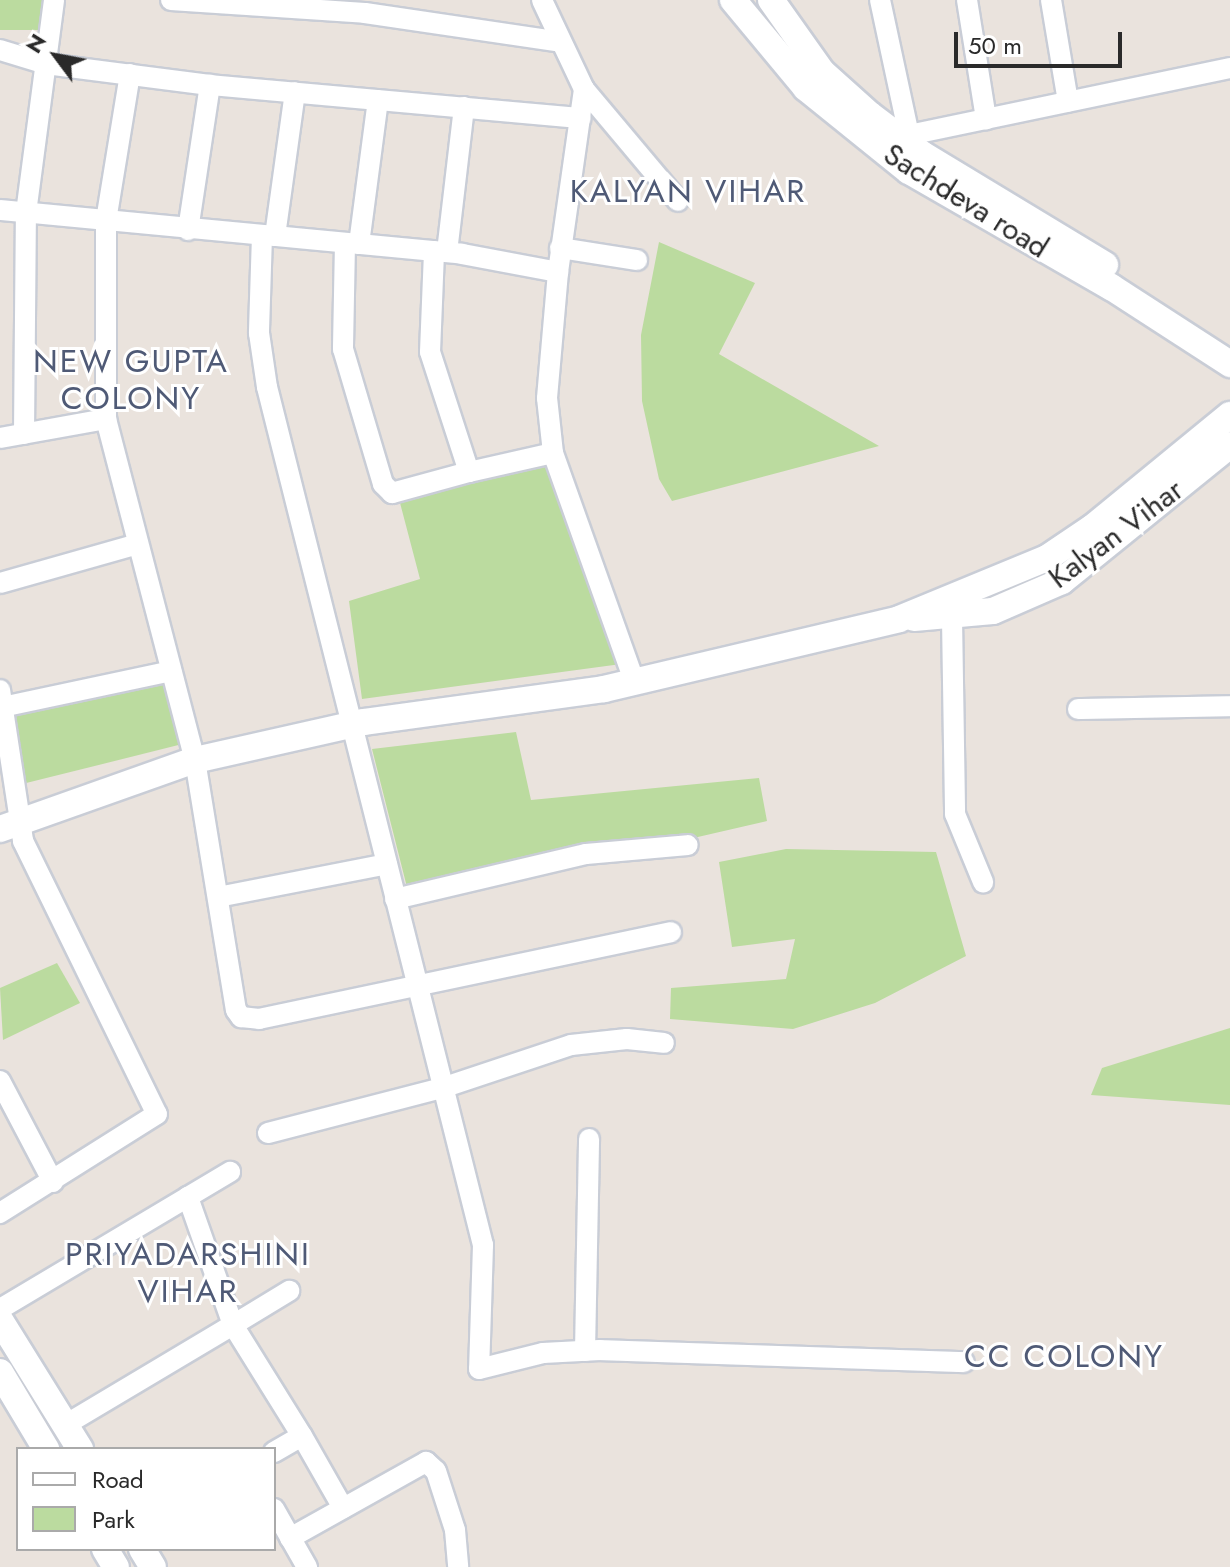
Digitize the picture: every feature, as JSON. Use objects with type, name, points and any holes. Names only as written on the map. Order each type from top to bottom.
[{"type":"street","points":[[24,434],[26,213],[54,0]]},
{"type":"street","points":[[171,0],[364,6],[561,42]]},
{"type":"street","points":[[542,0],[584,89],[678,201]]},
{"type":"street","name":"Sachdeva road","points":[[733,0],[909,171],[1111,287],[1230,364]]},
{"type":"street","name":"Sachdeva road","points":[[771,0],[814,80],[1230,343]]},
{"type":"street","points":[[880,0],[905,136],[1230,68]]},
{"type":"street","points":[[967,0],[986,119]]},
{"type":"street","points":[[1051,0],[1068,102]]},
{"type":"street","points":[[0,50],[46,64],[210,85],[581,118]]},
{"type":"street","points":[[130,74],[106,220],[106,419],[195,760],[233,1000],[241,1017],[259,1019],[671,932]]},
{"type":"street","points":[[188,230],[210,85]]},
{"type":"street","points":[[584,89],[560,248],[547,398],[553,453],[634,681]]},
{"type":"street","points":[[295,92],[269,235],[259,333],[267,387],[355,724],[415,987],[483,1245],[479,1369],[543,1353],[585,1351],[964,1362]]},
{"type":"street","points":[[378,100],[352,244],[343,349],[386,490],[400,494],[469,472],[553,453]]},
{"type":"street","points":[[464,107],[441,252],[430,352],[469,472]]},
{"type":"street","points":[[0,210],[441,252],[558,272]]},
{"type":"street","points":[[560,248],[637,260]]},
{"type":"street","points":[[9,826],[195,760],[355,724],[634,681],[899,619],[1047,558],[1093,527],[1230,415]]},
{"type":"street","points":[[0,438],[106,419]]},
{"type":"street","name":"Kalyan Vihar","points":[[899,619],[952,618],[993,611],[1062,581],[1230,445]]},
{"type":"street","points":[[0,583],[138,544]]},
{"type":"street","points":[[952,618],[955,814],[983,882]]},
{"type":"street","points":[[0,1213],[152,1120],[156,1106],[9,826],[1,699],[171,671]]},
{"type":"street","points":[[1078,709],[1230,706]]},
{"type":"street","points":[[395,899],[586,854],[688,845]]},
{"type":"street","points":[[218,897],[387,864]]},
{"type":"street","points":[[268,1133],[442,1088],[571,1045],[627,1039],[664,1043]]},
{"type":"street","points":[[0,1081],[53,1182]]},
{"type":"street","points":[[585,1351],[589,1139]]},
{"type":"street","points":[[0,1309],[230,1172]]},
{"type":"street","points":[[188,1197],[233,1325],[343,1508]]},
{"type":"street","points":[[65,1425],[289,1291]]},
{"type":"street","points":[[0,1320],[79,1447]]},
{"type":"street","points":[[0,1372],[45,1447]]},
{"type":"street","points":[[276,1451],[302,1436]]},
{"type":"street","points":[[290,1538],[426,1462],[436,1471],[455,1530],[458,1567]]},
{"type":"street","points":[[276,1513],[307,1567]]},
{"type":"green space","points":[[0,0],[44,0],[44,30],[0,30]]},
{"type":"green space","points":[[659,242],[755,283],[719,354],[879,446],[672,501],[659,479],[642,401],[641,335]]},
{"type":"green space","points":[[563,458],[636,662],[362,699],[349,601],[420,579],[399,499]]},
{"type":"green space","points":[[162,675],[179,745],[23,784],[6,714]]},
{"type":"green space","points":[[516,732],[531,800],[759,778],[767,821],[411,903],[372,749]]},
{"type":"green space","points":[[786,849],[936,852],[966,956],[875,1003],[793,1029],[670,1019],[671,988],[786,979],[795,939],[732,947],[719,862]]},
{"type":"green space","points":[[57,963],[80,1003],[3,1040],[0,988]]},
{"type":"green space","points":[[1230,1028],[1230,1105],[1091,1095],[1102,1068]]},
{"type":"district","name":"KALYAN VIHAR","points":[[688,191]]},
{"type":"district","name":"NEW GUPTA COLONY","points":[[131,380]]},
{"type":"district","name":"PRIYADARSHINI VIHAR","points":[[188,1274]]},
{"type":"district","name":"CC COLONY","points":[[1064,1356]]}]
